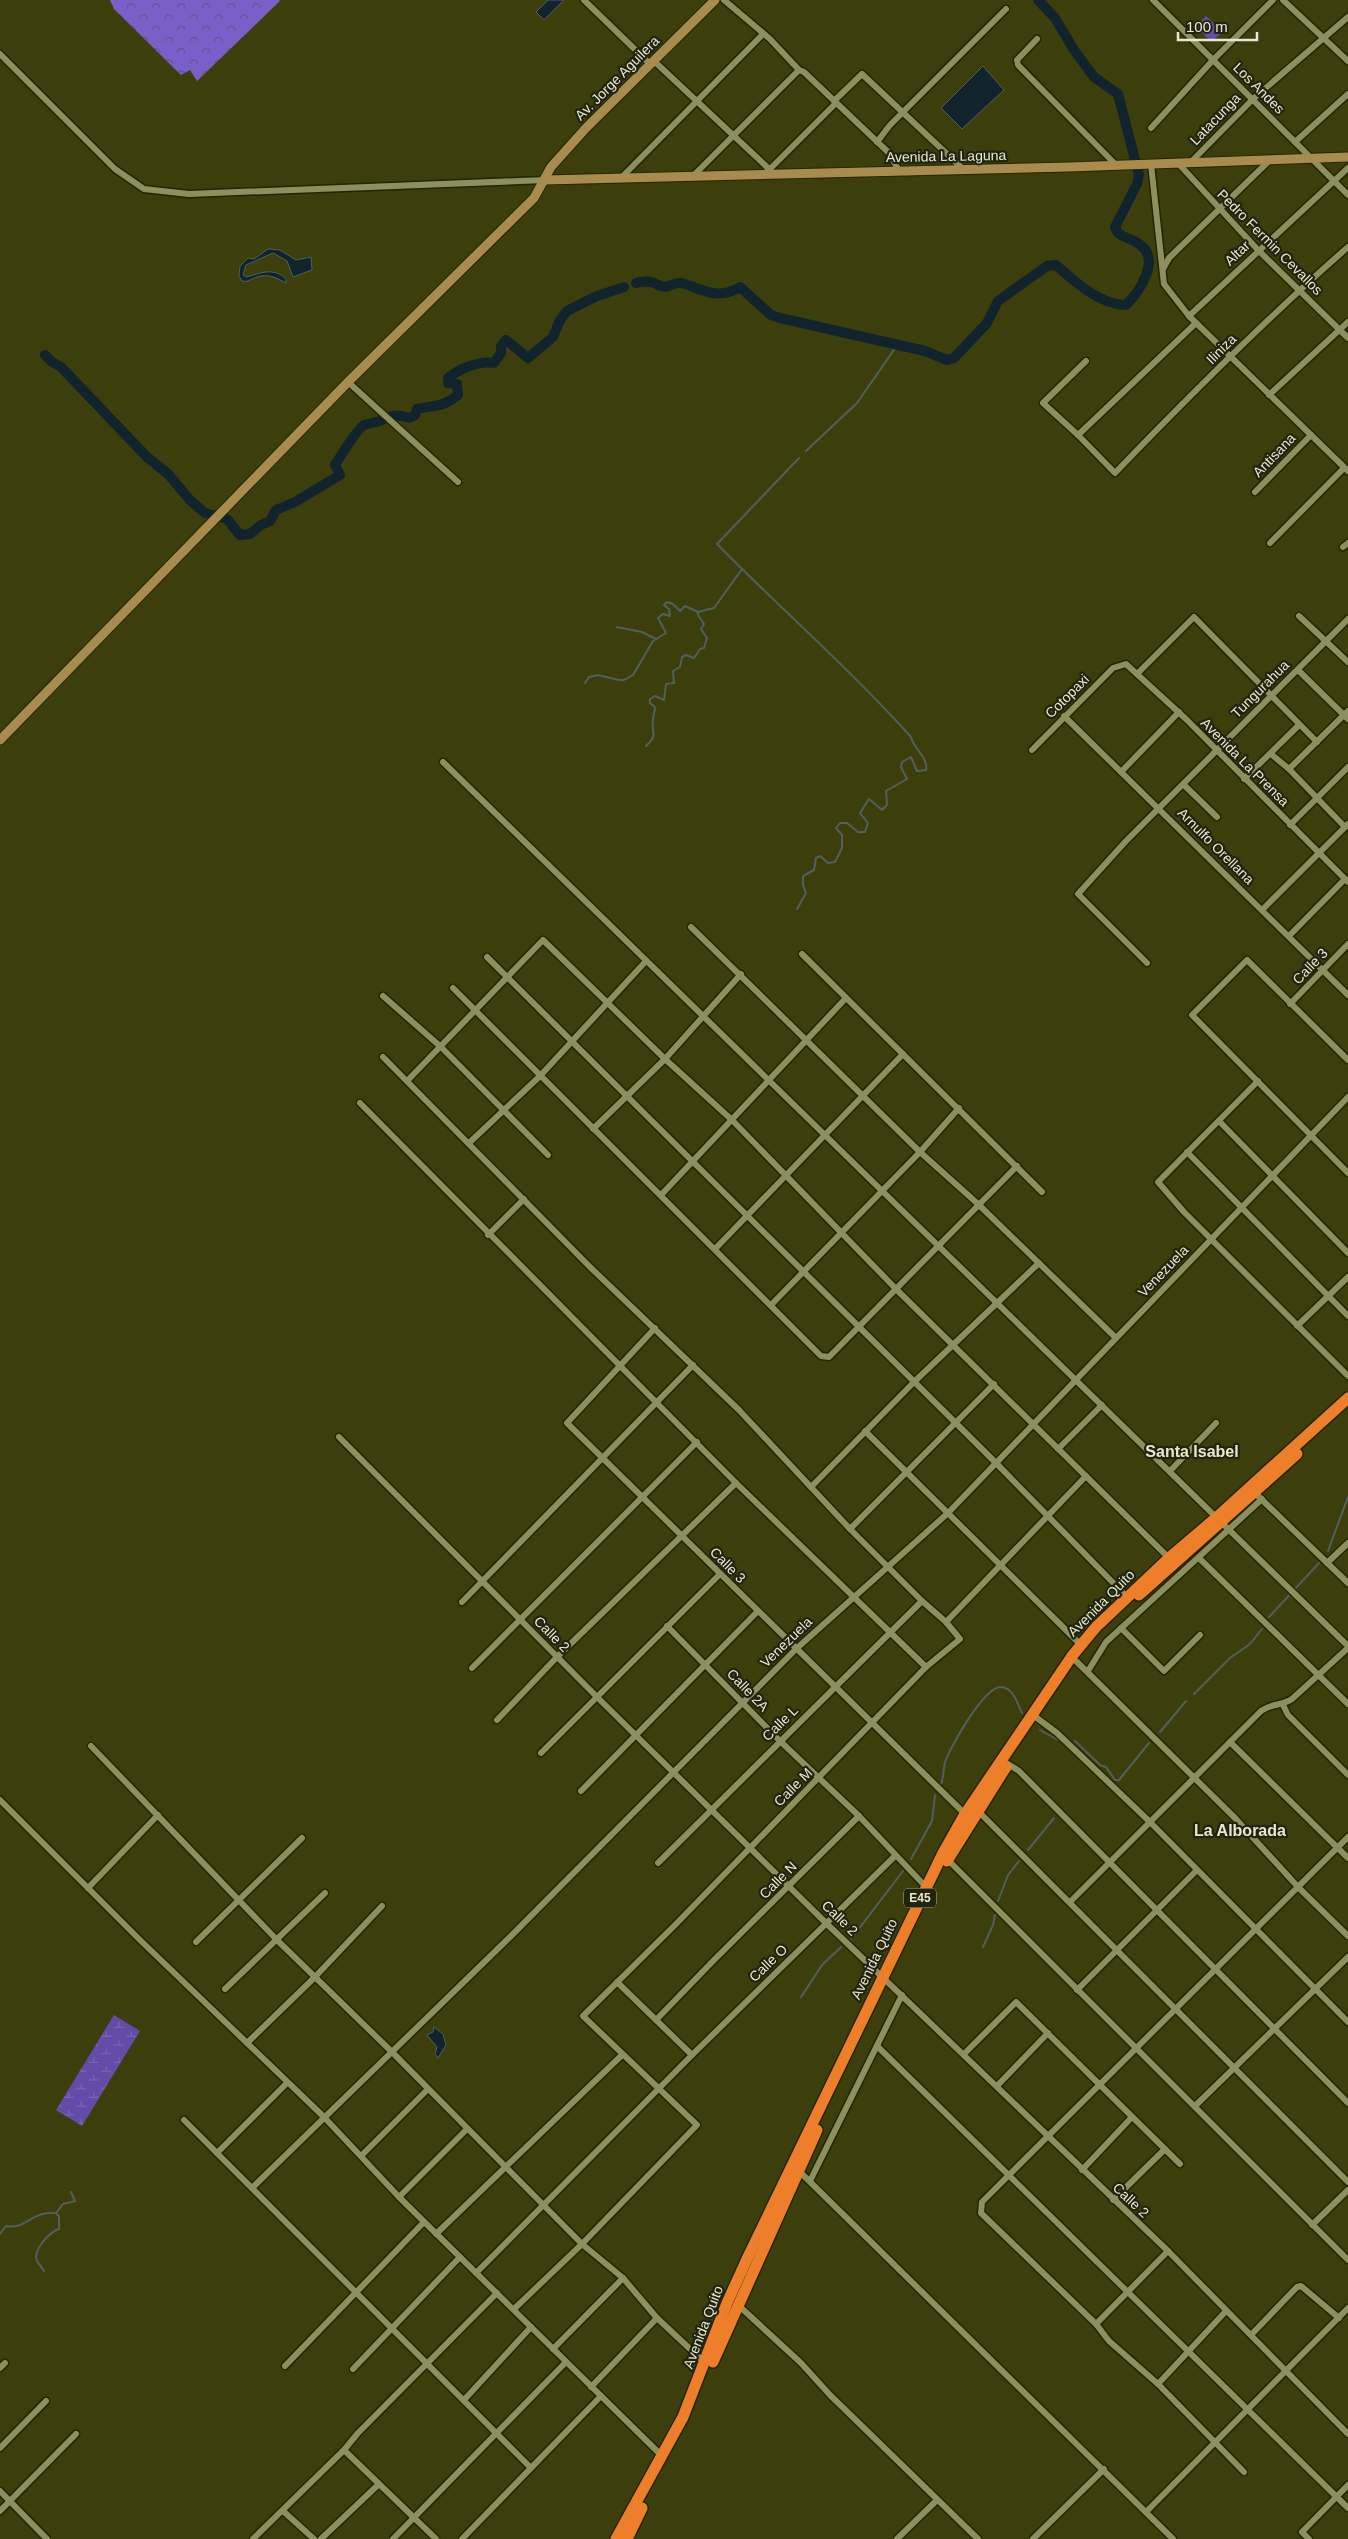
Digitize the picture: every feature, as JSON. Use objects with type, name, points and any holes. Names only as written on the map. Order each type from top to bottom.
[{"type":"highway","name":"Avenida Quito","points":[[641,2502],[690,2420],[737,2304],[926,1887],[965,1814],[1080,1644],[1168,1558],[1224,1523],[1348,1398]]},
{"type":"highway","name":"Avenida Quito","points":[[641,2502],[662,2456],[683,2417],[748,2258],[885,1979],[948,1860],[1037,1718],[1076,1661],[1100,1631],[1224,1523],[1258,1496],[1348,1407]]},
{"type":"highway","name":"E45","points":[[616,2539],[641,2502]]},
{"type":"highway","name":"E45","points":[[627,2539],[641,2502]]},
{"type":"street","points":[[584,0],[770,172],[862,74],[963,169]]},
{"type":"street","name":"Av. Jorge Aguilera","points":[[0,740],[348,382],[534,198],[551,168],[586,128],[715,0]]},
{"type":"street","points":[[724,0],[763,34],[889,153],[899,171]]},
{"type":"street","name":"Los Andes","points":[[1152,0],[1348,195]]},
{"type":"street","points":[[1151,128],[1213,60],[1273,0]]},
{"type":"street","points":[[1284,0],[1348,61]]},
{"type":"street","points":[[877,142],[903,113],[1006,9]]},
{"type":"street","name":"Latacunga","points":[[1192,161],[1253,99],[1348,17]]},
{"type":"street","points":[[621,178],[763,34]]},
{"type":"street","points":[[1037,39],[1017,60],[1018,65],[1121,165]]},
{"type":"street","points":[[0,54],[115,169],[144,188],[188,194],[545,180]]},
{"type":"street","points":[[694,175],[799,70]]},
{"type":"street","points":[[1295,142],[1348,94]]},
{"type":"street","name":"Avenida La Laguna","points":[[545,180],[770,172],[899,171],[1348,157]]},
{"type":"street","points":[[1163,268],[1169,258],[1271,159]]},
{"type":"street","name":"Pedro Fermin Cevallos","points":[[1177,162],[1219,210],[1348,338]]},
{"type":"street","points":[[1148,164],[1164,284],[1172,297],[1230,357],[1346,469],[1270,543]]},
{"type":"street","name":"Altar","points":[[1189,316],[1348,168]]},
{"type":"street","name":"Iliniza","points":[[1078,435],[1116,473],[1230,357],[1299,290],[1348,247]]},
{"type":"street","points":[[1269,395],[1348,322]]},
{"type":"street","points":[[1086,361],[1043,403],[1078,435],[1196,323]]},
{"type":"street","points":[[348,382],[458,482]]},
{"type":"street","name":"Antisana","points":[[1255,492],[1311,435]]},
{"type":"street","points":[[1299,616],[1327,640],[1348,662]]},
{"type":"street","points":[[1138,673],[1194,617],[1317,742]]},
{"type":"street","name":"Tungurahua","points":[[1147,963],[1078,894],[1126,841],[1348,619]]},
{"type":"street","name":"Avenida La Prensa","points":[[1123,663],[1129,665],[1179,712],[1216,752],[1346,881]]},
{"type":"street","name":"Cotopaxi","points":[[1032,750],[1113,668],[1123,663]]},
{"type":"street","points":[[1289,769],[1347,715],[1298,670]]},
{"type":"street","points":[[1121,772],[1179,712]]},
{"type":"street","name":"Arnulfo Orellana","points":[[1064,716],[1160,808],[1348,995]]},
{"type":"street","points":[[1244,779],[1299,725]]},
{"type":"street","points":[[1262,910],[1346,825],[1271,754]]},
{"type":"street","points":[[443,762],[768,1082],[939,1245],[1224,1523],[1348,1647],[1319,1676],[1283,1705],[1274,1704],[1261,1711],[1070,1902]]},
{"type":"street","points":[[1290,825],[1348,767]]},
{"type":"street","points":[[1184,785],[1217,817]]},
{"type":"street","points":[[1289,936],[1346,881]]},
{"type":"street","points":[[691,927],[741,974],[920,1152],[978,1204],[1116,1338]]},
{"type":"street","points":[[408,1080],[543,940],[606,1003],[732,1120],[896,1288],[954,1343],[1168,1558]]},
{"type":"street","name":"Calle 3","points":[[1290,1004],[1348,944]]},
{"type":"street","points":[[802,954],[1042,1192]]},
{"type":"street","points":[[487,957],[749,1216],[1127,1597]]},
{"type":"street","points":[[1348,1060],[1247,960],[1192,1015],[1348,1173]]},
{"type":"street","points":[[469,1143],[540,1076],[646,961]]},
{"type":"street","points":[[593,1129],[665,1059],[741,974]]},
{"type":"street","points":[[453,988],[817,1352],[826,1358],[860,1327],[1017,1166]]},
{"type":"street","points":[[383,996],[441,1047],[548,1155]]},
{"type":"street","points":[[661,1195],[846,998]]},
{"type":"street","points":[[715,1250],[903,1054]]},
{"type":"street","points":[[383,1057],[408,1080],[589,1266],[693,1365],[812,1487],[850,1529],[922,1601],[946,1622],[1086,1476]]},
{"type":"street","points":[[1258,1081],[1158,1182],[1184,1212],[1348,1376]]},
{"type":"street","name":"Venezuela","points":[[252,2188],[392,2052],[796,1649],[948,1513],[1348,1097]]},
{"type":"street","points":[[360,1103],[488,1235],[621,1365],[736,1483],[926,1667]]},
{"type":"street","points":[[771,1304],[920,1152],[959,1108]]},
{"type":"street","points":[[1219,1121],[1348,1253]]},
{"type":"street","points":[[1187,1152],[1348,1316]]},
{"type":"street","points":[[488,1235],[524,1200]]},
{"type":"street","points":[[812,1487],[865,1431],[996,1301],[1039,1263]]},
{"type":"street","points":[[1297,1326],[1348,1277]]},
{"type":"street","name":"Calle 3","points":[[655,1328],[567,1423],[757,1612],[836,1685],[965,1814]]},
{"type":"street","points":[[462,1602],[693,1365]]},
{"type":"street","points":[[850,1529],[994,1384]]},
{"type":"street","points":[[1058,1449],[1102,1404]]},
{"type":"street","points":[[1170,1471],[1216,1423]]},
{"type":"street","points":[[865,1431],[1080,1644]]},
{"type":"street","name":"Calle 2","points":[[339,1438],[827,1924],[1048,2135],[1112,2200],[1168,2251],[1348,2434]]},
{"type":"street","points":[[472,1668],[697,1442]]},
{"type":"street","points":[[497,1720],[557,1657],[736,1483]]},
{"type":"street","points":[[1258,1496],[1348,1583]]},
{"type":"street","points":[[1088,1671],[1106,1642],[1199,1558],[1224,1523]]},
{"type":"street","points":[[1327,1563],[1348,1542]]},
{"type":"street","points":[[1199,1558],[1348,1704]]},
{"type":"street","points":[[541,1753],[720,1574]]},
{"type":"street","name":"Calle L","points":[[658,1864],[922,1601]]},
{"type":"street","points":[[582,1791],[757,1612]]},
{"type":"street","name":"Calle M","points":[[622,2054],[583,2016],[676,1924],[926,1667],[960,1639],[946,1622]]},
{"type":"street","name":"Calle 2A","points":[[667,1626],[780,1741],[859,1816],[926,1887]]},
{"type":"street","points":[[1121,1628],[1164,1672],[1200,1635]]},
{"type":"street","points":[[1076,1661],[1195,1778],[1299,1888],[1348,1936]]},
{"type":"street","points":[[1283,1705],[1288,1714],[1348,1775]]},
{"type":"street","points":[[1037,1718],[1076,1750],[1150,1822],[1348,2022]]},
{"type":"street","points":[[1230,1742],[1348,1858]]},
{"type":"street","points":[[91,1746],[277,1940],[392,2052],[582,2244],[622,2278],[657,2318],[706,2363]]},
{"type":"street","points":[[1008,1764],[1019,1771],[1348,2103]]},
{"type":"street","points":[[0,1800],[324,2117],[399,2197],[662,2456]]},
{"type":"street","points":[[978,1811],[1348,2182]]},
{"type":"street","points":[[88,1888],[158,1815]]},
{"type":"street","name":"Calle N","points":[[656,2020],[859,1816]]},
{"type":"street","points":[[1244,2472],[1214,2444],[1158,2384],[1110,2341],[1096,2324],[981,2213],[982,2202],[1299,1888],[1348,1837]]},
{"type":"street","points":[[196,1942],[302,1838]]},
{"type":"street","name":"Calle O","points":[[476,2273],[692,2055],[895,1856]]},
{"type":"street","points":[[948,1860],[1348,2260]]},
{"type":"street","points":[[1077,1990],[1197,1870]]},
{"type":"street","points":[[225,1989],[325,1893]]},
{"type":"street","points":[[247,2043],[315,1978],[382,1906]]},
{"type":"street","points":[[1195,2106],[1348,1957]]},
{"type":"street","points":[[617,1982],[692,2055]]},
{"type":"street","points":[[810,2181],[902,1995]]},
{"type":"street","points":[[964,2054],[1016,2002],[1180,2164]]},
{"type":"street","points":[[997,2086],[1048,2033]]},
{"type":"street","points":[[877,2046],[1348,2508]]},
{"type":"street","points":[[436,2234],[622,2054],[697,2125],[582,2244],[514,2309]]},
{"type":"street","points":[[217,2153],[288,2082]]},
{"type":"street","points":[[361,2156],[428,2089]]},
{"type":"street","points":[[1082,2170],[1132,2117]]},
{"type":"street","points":[[184,2120],[531,2468]]},
{"type":"street","points":[[399,2197],[467,2129]]},
{"type":"street","points":[[1112,2200],[1165,2149]]},
{"type":"street","points":[[798,2170],[1173,2539]]},
{"type":"street","points":[[1312,2224],[1348,2190]]},
{"type":"street","points":[[285,2366],[424,2222]]},
{"type":"street","points":[[1096,2324],[1168,2251]]},
{"type":"street","points":[[352,2369],[460,2258]]},
{"type":"street","points":[[553,2349],[622,2278]]},
{"type":"street","points":[[1251,2335],[1297,2287],[1301,2286],[1339,2318]]},
{"type":"street","points":[[253,2539],[344,2450],[358,2433],[497,2293]]},
{"type":"street","points":[[737,2304],[801,2363],[830,2395],[978,2539]]},
{"type":"street","points":[[1146,2512],[1287,2372],[1348,2308]]},
{"type":"street","points":[[1158,2384],[1226,2311]]},
{"type":"street","points":[[591,2387],[657,2318]]},
{"type":"street","points":[[464,2400],[531,2327]]},
{"type":"street","points":[[393,2539],[566,2362]]},
{"type":"street","points":[[462,2539],[601,2396]]},
{"type":"street","points":[[0,2448],[46,2401]]},
{"type":"street","points":[[0,2510],[76,2434]]},
{"type":"street","points":[[344,2450],[436,2539]]},
{"type":"street","points":[[1033,2539],[1104,2469]]},
{"type":"street","points":[[321,2539],[379,2484]]},
{"type":"street","points":[[1309,2539],[1302,2532],[1348,2485]]},
{"type":"street","points":[[0,2491],[44,2538]]},
{"type":"street","points":[[897,2539],[937,2500]]},
{"type":"street","points":[[283,2510],[314,2539]]},
{"type":"green space","points":[[110,0],[280,1],[197,81],[190,70],[181,75],[114,9]]},
{"type":"green space","points":[[1206,16],[1223,32],[1211,42],[1196,26]]},
{"type":"green space","points":[[114,2015],[140,2031],[82,2126],[56,2110]]},
{"type":"water","points":[[548,0],[564,0],[544,20],[536,12]]},
{"type":"water","points":[[983,66],[1004,90],[962,129],[941,108]]},
{"type":"water","points":[[268,249],[280,250],[296,260],[311,257],[312,270],[293,277],[287,261],[273,253],[246,265],[243,275],[247,277],[272,272],[281,275],[286,279],[286,283],[268,276],[242,281],[239,276],[240,266],[248,258],[254,259]]},
{"type":"water","points":[[434,2027],[443,2034],[446,2045],[438,2058],[435,2054],[437,2047],[427,2035],[433,2032]]},
{"type":"waterway","points":[[636,283],[654,283],[663,287],[681,283],[703,291],[717,293],[732,291],[740,287],[771,315],[925,351],[947,360],[954,358],[987,323],[998,301],[1047,266],[1056,265],[1079,285],[1097,297],[1116,304],[1126,305],[1142,284],[1146,275],[1148,258],[1146,250],[1134,241],[1120,235],[1115,227],[1137,184],[1139,175],[1118,94],[1094,77],[1074,50],[1055,18],[1038,0]]},
{"type":"waterway","points":[[45,355],[61,367],[147,457],[168,474],[190,500],[205,513],[227,519],[240,535],[250,534],[261,525],[270,521],[276,510],[295,502],[340,475],[335,465],[353,437],[364,425],[394,416],[409,418],[415,415],[417,409],[448,402],[458,395],[457,384],[448,383],[448,378],[476,364],[494,363],[501,353],[501,346],[506,340],[528,358],[553,337],[560,320],[567,311],[597,296],[624,287]]},
{"type":"waterway","points":[[806,451],[857,403],[898,344]]},
{"type":"waterway","points":[[797,909],[806,893],[803,885],[803,876],[814,870],[816,858],[820,856],[828,863],[835,862],[842,848],[842,835],[836,828],[840,823],[847,823],[858,832],[865,832],[868,823],[860,813],[869,799],[882,810],[887,805],[886,791],[907,779],[901,767],[902,762],[911,757],[917,771],[926,770],[925,761],[911,737],[888,712],[717,544],[799,458]]},
{"type":"waterway","points":[[646,746],[654,734],[653,718],[655,707],[650,703],[650,699],[655,696],[664,700],[666,684],[674,683],[673,671],[680,667],[682,657],[686,655],[694,658],[700,649],[704,648],[707,638],[701,629],[704,624],[698,612],[714,608],[742,569]]},
{"type":"waterway","points":[[585,683],[589,677],[598,675],[619,680],[624,680],[633,675],[653,641],[666,633],[658,618],[663,614],[670,616],[669,609],[664,605],[667,602],[673,604],[680,611],[685,606],[698,612]]},
{"type":"waterway","points":[[617,627],[642,632],[656,639]]},
{"type":"waterway","points":[[1328,1551],[1348,1497]]},
{"type":"waterway","points":[[1269,1617],[1319,1563]]},
{"type":"waterway","points":[[1194,1694],[1230,1658],[1250,1644],[1262,1629]]},
{"type":"waterway","points":[[941,1784],[945,1762],[954,1744],[969,1718],[987,1695],[995,1689],[1006,1688],[1015,1697],[1022,1713]]},
{"type":"waterway","points":[[1160,1732],[1186,1701]]},
{"type":"waterway","points":[[1040,1730],[1058,1740]]},
{"type":"waterway","points":[[1075,1741],[1100,1765],[1106,1767],[1115,1780],[1119,1780],[1149,1743]]},
{"type":"waterway","points":[[911,1859],[932,1821],[935,1795]]},
{"type":"waterway","points":[[1028,1850],[1054,1818]]},
{"type":"waterway","points":[[998,1901],[1008,1875],[1019,1861]]},
{"type":"waterway","points":[[851,1939],[903,1871]]},
{"type":"waterway","points":[[983,1947],[993,1925],[995,1915]]},
{"type":"waterway","points":[[801,1997],[822,1965],[841,1947]]},
{"type":"waterway","points":[[44,2271],[37,2261],[37,2252],[47,2238],[59,2229],[59,2216],[56,2213],[63,2204],[75,2201],[71,2192]]},
{"type":"waterway","points":[[0,2234],[6,2226],[13,2227],[40,2215],[56,2213]]},
{"type":"district","name":"Santa Isabel","points":[[1192,1451]]},
{"type":"district","name":"La Alborada","points":[[1240,1830]]}]
